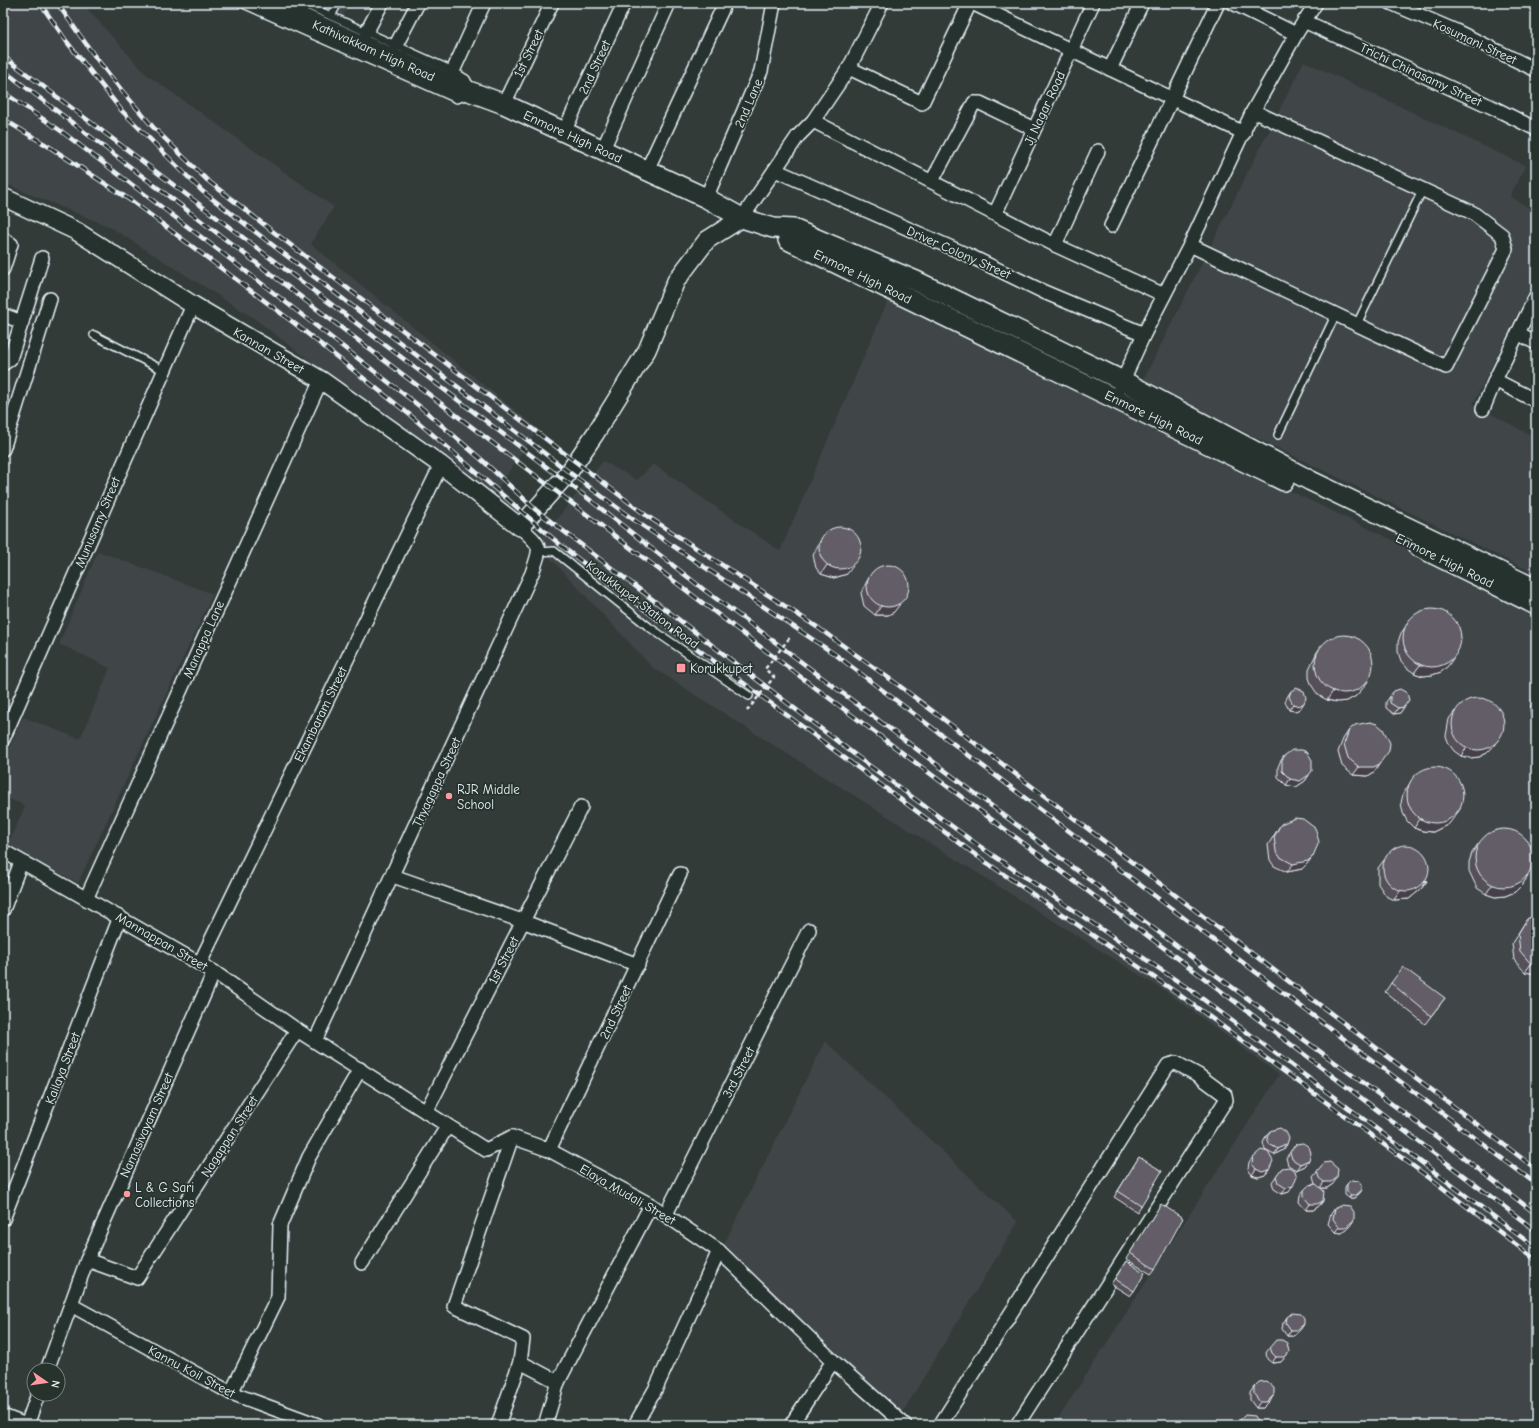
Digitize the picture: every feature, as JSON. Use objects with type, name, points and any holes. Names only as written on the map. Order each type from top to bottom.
[{"type":"main road","name":"Kathivakkam High Road","points":[[268,3],[462,84]]},
{"type":"main road","name":"Enmore High Road","points":[[462,84],[648,170],[706,198],[742,218],[773,228],[784,238],[1119,389],[1536,589]]},
{"type":"main road","name":"Enmore High Road","points":[[1119,389],[1536,605]]},
{"type":"street","points":[[367,31],[382,3]]},
{"type":"street","points":[[396,45],[418,3]]},
{"type":"street","points":[[462,84],[484,3]]},
{"type":"street","name":"1st Street","points":[[504,104],[552,3]]},
{"type":"street","name":"2nd Street","points":[[564,132],[624,3]]},
{"type":"street","points":[[603,149],[669,3]]},
{"type":"street","points":[[648,170],[725,3]]},
{"type":"street","name":"2nd Lane","points":[[706,198],[761,71],[774,3]]},
{"type":"street","points":[[540,552],[538,544],[520,527],[569,472],[595,434],[647,350],[676,281],[707,240],[742,218],[798,136],[813,121],[849,68],[882,3]]},
{"type":"street","points":[[849,68],[916,101],[922,102],[971,3],[1244,133]]},
{"type":"street","name":"Jj Nagar Road","points":[[994,214],[1093,3]]},
{"type":"street","points":[[1110,69],[1142,3]]},
{"type":"street","points":[[1111,226],[1218,3]]},
{"type":"street","points":[[1233,3],[1253,7],[1296,34]]},
{"type":"street","points":[[1119,389],[1144,334],[1190,245],[1244,133],[1253,111],[1296,34],[1316,3]]},
{"type":"street","name":"Kosumani Street","points":[[1391,3],[1456,31],[1536,70]]},
{"type":"street","name":"Trichi Chinasamy Street","points":[[1304,21],[1494,108],[1536,129]]},
{"type":"street","points":[[932,181],[974,103],[980,103],[1034,129]]},
{"type":"street","points":[[1190,245],[1446,367],[1506,249],[1502,236],[1473,213],[1253,111]]},
{"type":"street","points":[[813,121],[1056,245],[1164,295]]},
{"type":"street","points":[[1056,245],[1098,150]]},
{"type":"street","name":"Driver Colony Street","points":[[775,170],[970,256],[1044,292],[1144,334]]},
{"type":"street","name":"Kannan Street","points":[[3,197],[76,231],[193,305],[321,380],[440,465],[520,527]]},
{"type":"street","points":[[3,239],[11,244],[3,269]]},
{"type":"street","points":[[3,364],[10,359],[42,258]]},
{"type":"street","points":[[1483,409],[1495,380],[1536,296]]},
{"type":"street","points":[[3,449],[50,299]]},
{"type":"street","name":"Munusamy Street","points":[[3,739],[163,370],[193,305]]},
{"type":"street","points":[[3,315],[22,322]]},
{"type":"street","points":[[1518,333],[1536,343]]},
{"type":"street","name":"Manappa Lane","points":[[86,899],[321,380]]},
{"type":"street","points":[[1495,380],[1536,401]]},
{"type":"street","name":"Ekambaram Street","points":[[200,963],[440,465]]},
{"type":"street","name":"Thyagappa Street","points":[[315,1041],[393,876],[532,573],[540,552]]},
{"type":"street","name":"1st Street","points":[[426,1112],[581,807]]},
{"type":"street","name":"Mannappan Street","points":[[3,850],[86,899],[200,963],[315,1041]]},
{"type":"street","points":[[3,910],[22,862]]},
{"type":"street","name":"2nd Street","points":[[549,1150],[680,874]]},
{"type":"street","points":[[393,876],[522,921],[638,965]]},
{"type":"street","name":"Kailaya Street","points":[[3,1219],[120,917]]},
{"type":"street","name":"3rd Street","points":[[666,1214],[809,930]]},
{"type":"street","name":"Namasivayam Street","points":[[50,1362],[87,1260],[214,972]]},
{"type":"street","name":"Nagappan Street","points":[[87,1260],[137,1278],[298,1030]]},
{"type":"street","points":[[315,1041],[447,1127],[486,1150],[512,1137]]},
{"type":"street","points":[[940,1425],[1168,1065],[1176,1063],[1198,1075],[1225,1095],[1226,1100],[1017,1425]]},
{"type":"street","points":[[231,1393],[278,1297],[280,1225],[309,1156],[360,1069]]},
{"type":"street","points":[[362,1263],[447,1127]]},
{"type":"street","points":[[498,1425],[520,1362],[523,1339],[454,1306],[512,1137]]},
{"type":"street","name":"Elaya Mudali Street","points":[[512,1137],[549,1150],[651,1205],[719,1251],[834,1361],[905,1425]]},
{"type":"street","points":[[545,1425],[558,1382],[651,1205]]},
{"type":"street","points":[[635,1425],[656,1388],[719,1251]]},
{"type":"street","name":"Kannu Koil Street","points":[[70,1305],[231,1393],[318,1425]]},
{"type":"street","points":[[791,1425],[834,1361]]},
{"type":"street","points":[[520,1362],[558,1382]]},
{"type":"street","points":[[3,1416],[26,1425],[35,1402]]},
{"type":"lane","points":[[241,3],[457,98],[462,84],[396,45],[302,3]]},
{"type":"lane","points":[[331,16],[338,3]]},
{"type":"lane","points":[[1357,324],[1423,189]]},
{"type":"lane","points":[[1278,435],[1336,314]]},
{"type":"lane","points":[[94,335],[163,370]]},
{"type":"lane","name":"Korukkupet Station Road","points":[[540,552],[554,551],[649,627],[749,696]]},
{"type":"path","points":[[747,711],[774,677],[765,669],[791,636]]},
{"type":"shaded area","points":[[3,3],[82,3],[146,74],[334,207],[311,244],[538,429],[491,498],[252,317],[110,227],[3,183]]},
{"type":"shaded area","points":[[287,3],[350,3],[339,23]]},
{"type":"shaded area","points":[[1304,61],[1526,166],[1510,196],[1536,212],[1536,277],[1473,404],[1536,438],[1536,574],[1142,382]]},
{"type":"shaded area","points":[[889,298],[1536,609],[1536,1425],[1054,1425],[1279,1075],[1168,993],[652,667],[537,544],[603,461],[637,480],[653,464],[780,551]]},
{"type":"shaded area","points":[[98,551],[213,594],[78,883],[7,846],[25,806],[3,796],[3,762],[23,717],[80,739],[110,668],[59,644]]},
{"type":"shaded area","points":[[825,1041],[1018,1222],[900,1417],[722,1248]]},
{"type":"building","points":[[840,527],[855,533],[861,548],[855,563],[840,569],[825,563],[819,548],[825,533]]},
{"type":"building","points":[[888,565],[903,571],[909,586],[903,601],[888,607],[873,601],[867,586],[873,571]]},
{"type":"building","points":[[1432,609],[1448,614],[1456,622],[1461,638],[1456,654],[1448,662],[1432,667],[1416,662],[1408,654],[1403,638],[1408,622],[1416,614]]},
{"type":"building","points":[[1344,635],[1355,637],[1365,643],[1371,653],[1373,664],[1371,675],[1365,685],[1355,691],[1344,693],[1333,691],[1323,685],[1317,675],[1315,664],[1317,653],[1323,643],[1333,637]]},
{"type":"building","points":[[1296,688],[1304,691],[1306,698],[1304,703],[1299,706],[1293,704],[1289,697],[1291,691]]},
{"type":"building","points":[[1400,689],[1407,693],[1409,700],[1404,707],[1398,708],[1390,703],[1390,696],[1394,691]]},
{"type":"building","points":[[1478,698],[1488,700],[1496,706],[1502,714],[1504,724],[1502,734],[1496,742],[1488,748],[1478,750],[1468,748],[1460,742],[1454,734],[1452,724],[1454,714],[1460,706],[1468,700]]},
{"type":"building","points":[[1370,722],[1377,724],[1383,729],[1390,743],[1389,751],[1380,763],[1374,767],[1359,767],[1348,758],[1344,744],[1349,730],[1355,725]]},
{"type":"building","points":[[1292,750],[1302,750],[1307,752],[1312,760],[1312,771],[1300,781],[1290,779],[1282,771],[1282,761],[1284,756]]},
{"type":"building","points":[[1435,767],[1446,769],[1455,775],[1461,784],[1463,795],[1461,806],[1455,815],[1446,821],[1435,823],[1424,821],[1415,815],[1409,806],[1407,795],[1409,784],[1415,775],[1424,769]]},
{"type":"building","points":[[1295,818],[1303,819],[1315,828],[1319,842],[1313,856],[1308,861],[1293,864],[1280,857],[1276,851],[1274,837],[1281,824]]},
{"type":"building","points":[[1498,829],[1510,829],[1525,837],[1533,852],[1533,864],[1525,879],[1510,887],[1498,887],[1483,879],[1475,864],[1475,852],[1483,837]]},
{"type":"building","points":[[1411,845],[1415,846],[1425,855],[1428,859],[1428,877],[1419,887],[1411,891],[1401,891],[1393,887],[1384,877],[1383,863],[1387,855],[1397,846]]},
{"type":"building","points":[[1535,915],[1536,965],[1531,964],[1520,951],[1518,934],[1527,919]]},
{"type":"building","points":[[1403,967],[1445,998],[1431,1016],[1391,983]]},
{"type":"building","points":[[1280,1128],[1286,1132],[1289,1138],[1287,1144],[1278,1149],[1269,1144],[1267,1137],[1270,1131]]},
{"type":"building","points":[[1303,1143],[1309,1147],[1311,1153],[1309,1160],[1300,1164],[1292,1159],[1290,1152],[1296,1144]]},
{"type":"building","points":[[1261,1150],[1268,1152],[1273,1161],[1269,1170],[1262,1172],[1256,1169],[1252,1164],[1253,1157]]},
{"type":"building","points":[[1139,1157],[1162,1171],[1141,1206],[1118,1191]]},
{"type":"building","points":[[1330,1162],[1338,1169],[1337,1178],[1331,1182],[1324,1182],[1319,1178],[1317,1171],[1324,1163]]},
{"type":"building","points":[[1289,1167],[1295,1171],[1297,1177],[1293,1186],[1286,1188],[1278,1183],[1276,1176],[1282,1168]]},
{"type":"building","points":[[1351,1180],[1359,1181],[1362,1185],[1362,1190],[1356,1195],[1351,1195],[1347,1192],[1347,1184]]},
{"type":"building","points":[[1316,1184],[1324,1191],[1323,1201],[1317,1204],[1310,1204],[1304,1197],[1304,1190],[1309,1185]]},
{"type":"building","points":[[1161,1204],[1183,1218],[1155,1269],[1130,1253]]},
{"type":"building","points":[[1342,1205],[1350,1206],[1354,1212],[1354,1220],[1346,1227],[1339,1227],[1333,1219],[1335,1208]]},
{"type":"building","points":[[1126,1261],[1145,1273],[1134,1291],[1115,1279]]},
{"type":"building","points":[[1292,1313],[1301,1314],[1304,1318],[1304,1324],[1297,1330],[1291,1330],[1286,1323],[1287,1317]]},
{"type":"building","points":[[1276,1340],[1282,1340],[1287,1343],[1289,1352],[1285,1357],[1276,1357],[1272,1353],[1270,1347]]},
{"type":"building","points":[[1266,1381],[1274,1388],[1274,1395],[1267,1402],[1260,1402],[1254,1394],[1254,1387],[1259,1382]]},
{"type":"building","points":[[1245,1415],[1255,1416],[1260,1425],[1239,1425],[1240,1420]]},
{"type":"railway","points":[[40,3],[67,42],[122,111],[202,191],[634,520],[836,655],[1536,1184]]},
{"type":"railway","points":[[57,3],[96,58],[123,92],[153,127],[207,180],[647,516],[817,627],[897,684],[1536,1169]]},
{"type":"railway","points":[[3,56],[585,496],[703,589],[1202,965],[1445,1143],[1536,1214]]},
{"type":"railway","points":[[3,70],[758,645],[1196,972],[1536,1231]]},
{"type":"railway","points":[[3,92],[61,131],[221,252],[423,409],[482,460],[536,510],[863,761],[975,843],[1192,991],[1536,1248]]},
{"type":"railway","points":[[3,119],[48,146],[133,202],[294,323],[410,415],[564,548],[649,613],[977,856],[1177,993],[1439,1185],[1536,1260]]},
{"type":"place","name":"Korukkupet","points":[[681,668]]},
{"type":"place","name":"RJR Middle School","points":[[449,796]]},
{"type":"place","name":"L & G Sari Collections","points":[[127,1194]]}]
